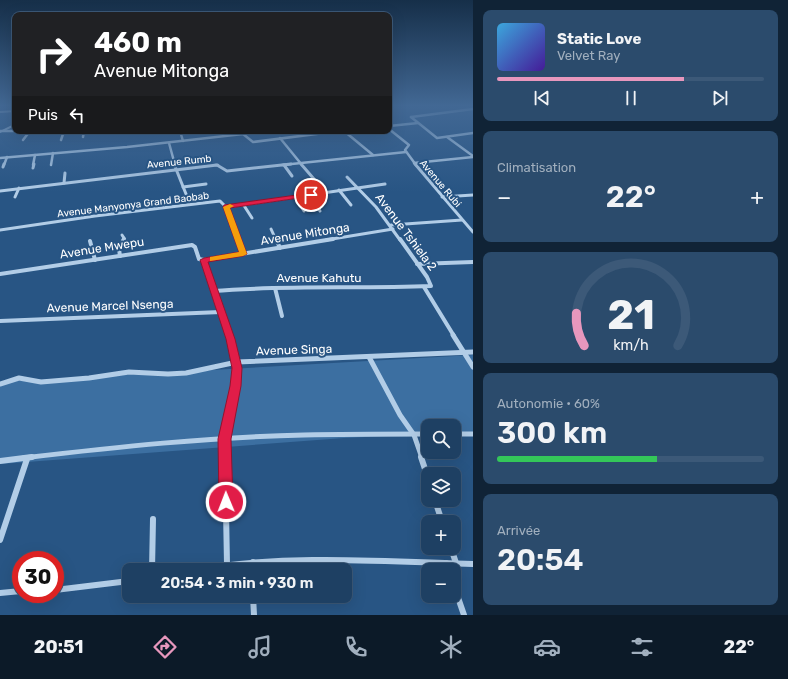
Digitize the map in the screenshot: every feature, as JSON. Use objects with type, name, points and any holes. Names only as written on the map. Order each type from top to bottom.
[{"type":"street","points":[[23,140],[27,135]]},
{"type":"street","points":[[61,140],[63,135]]},
{"type":"street","points":[[181,135],[183,141]]},
{"type":"street","points":[[0,158],[169,143],[237,135]]},
{"type":"street","points":[[244,135],[254,142],[304,135]]},
{"type":"street","points":[[348,135],[373,155]]},
{"type":"street","name":"Avenue Rubi","points":[[396,135],[409,145],[405,148],[406,152],[414,163],[473,232]]},
{"type":"street","points":[[433,135],[437,138],[462,135]]},
{"type":"street","points":[[447,137],[473,157]]},
{"type":"street","points":[[280,138],[300,164],[326,192]]},
{"type":"street","points":[[169,143],[176,170],[190,204]]},
{"type":"street","name":"Avenue Rumb","points":[[0,191],[64,182],[218,165],[227,171],[406,152]]},
{"type":"street","points":[[51,165],[53,153]]},
{"type":"street","points":[[33,168],[35,155]]},
{"type":"street","points":[[3,167],[7,157]]},
{"type":"street","points":[[414,163],[473,157]]},
{"type":"street","points":[[284,165],[292,176]]},
{"type":"street","points":[[64,182],[65,173]]},
{"type":"street","name":"Avenue Tshiela 2","points":[[347,177],[358,187],[392,227],[431,285],[424,287],[473,367]]},
{"type":"street","points":[[183,187],[206,184]]},
{"type":"street","name":"Avenue Manyonya Grand Baobab","points":[[0,230],[190,204],[220,201],[226,207],[385,184]]},
{"type":"street","points":[[15,198],[19,188]]},
{"type":"street","points":[[339,190],[351,205]]},
{"type":"street","points":[[311,195],[320,211]]},
{"type":"street","points":[[442,197],[473,196]]},
{"type":"street","points":[[295,197],[304,211]]},
{"type":"street","points":[[244,204],[252,218]]},
{"type":"street","points":[[226,207],[243,254]]},
{"type":"street","name":"Avenue Mitonga","points":[[198,258],[200,260],[204,260],[243,254],[392,227],[462,220]]},
{"type":"street","points":[[271,229],[280,248]]},
{"type":"street","points":[[120,256],[119,249],[124,238],[122,235]]},
{"type":"street","points":[[90,241],[95,260]]},
{"type":"street","name":"Avenue Mwepu","points":[[0,274],[192,245],[195,247],[198,258]]},
{"type":"street","points":[[204,260],[236,362],[235,386],[224,439],[227,563]]},
{"type":"street","points":[[417,264],[473,262]]},
{"type":"street","name":"Avenue Kahutu","points":[[213,291],[275,288],[424,287]]},
{"type":"street","points":[[275,288],[282,316]]},
{"type":"street","name":"Avenue Marcel Nsenga","points":[[0,321],[221,312]]},
{"type":"street","name":"Avenue Singa","points":[[0,384],[19,378],[42,382],[89,378],[130,372],[168,374],[186,373],[236,362],[473,352]]},
{"type":"street","points":[[369,357],[400,414],[414,435],[424,467]]},
{"type":"street","points":[[0,461],[120,447],[224,439],[303,435],[421,434]]},
{"type":"street","points":[[461,434],[473,434]]},
{"type":"street","points":[[0,540],[27,459]]},
{"type":"street","points":[[152,563],[153,519]]},
{"type":"street","points":[[453,555],[456,563]]},
{"type":"street","points":[[240,563],[297,559],[421,566]]},
{"type":"street","points":[[461,563],[473,564]]},
{"type":"street","points":[[64,589],[122,582]]},
{"type":"street","points":[[0,593],[12,592]]},
{"type":"street","points":[[253,603],[254,615]]},
{"type":"street","points":[[460,603],[464,615]]},
{"type":"shaded area","points":[[473,355],[473,432],[461,433],[461,419],[421,419],[421,434],[344,438],[0,464],[0,382]]},
{"type":"slow traffic","points":[[213,259],[243,254],[226,207],[230,206]]},
{"type":"route","points":[[226,502],[224,439],[235,386],[237,368],[230,339],[204,260],[243,254],[226,207],[311,195]]}]
